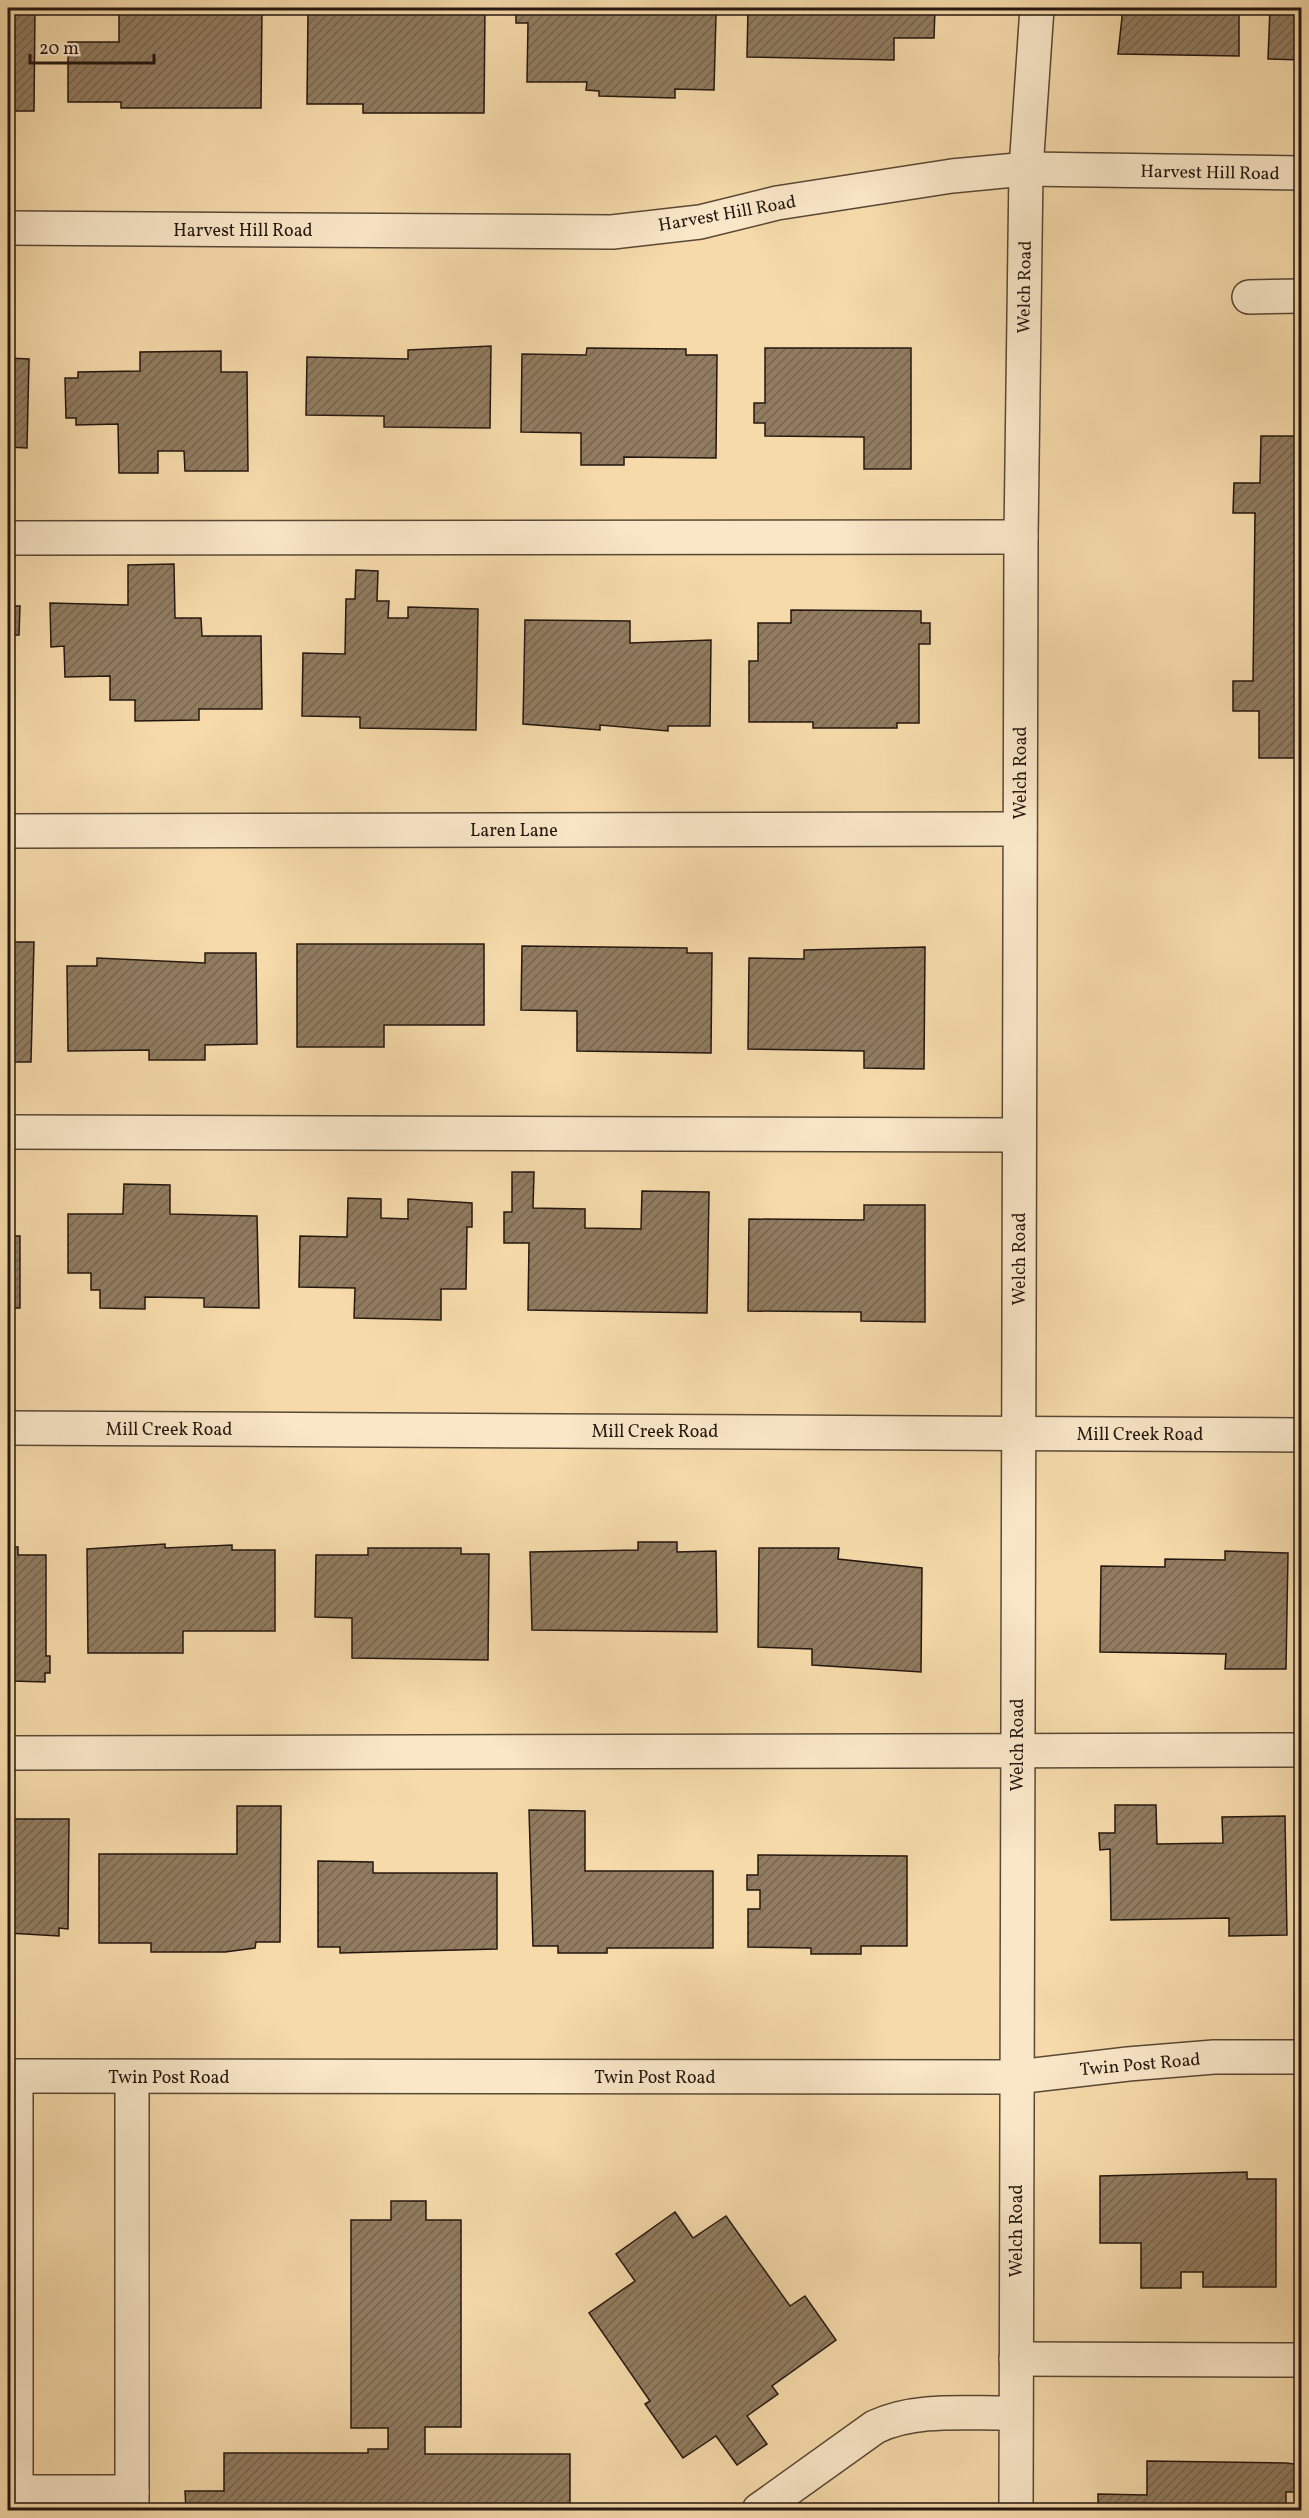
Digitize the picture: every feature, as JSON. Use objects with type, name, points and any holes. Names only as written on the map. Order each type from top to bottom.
[{"type":"street","name":"Welch Road","points":[[1016,2511],[1021,537],[1026,169],[1037,8]]},
{"type":"street","name":"Harvest Hill Road","points":[[8,228],[612,232],[700,222],[777,203],[952,176],[1026,169],[1302,173]]},
{"type":"street","points":[[1249,297],[1302,296]]},
{"type":"street","points":[[8,538],[1021,537]]},
{"type":"street","name":"Laren Lane","points":[[8,831],[1020,829]]},
{"type":"street","points":[[8,1132],[1019,1135]]},
{"type":"street","name":"Mill Creek Road","points":[[8,1428],[1302,1435]]},
{"type":"street","points":[[8,1753],[1302,1750]]},
{"type":"street","name":"Twin Post Road","points":[[12,2076],[1016,2077],[1214,2057],[1302,2057]]},
{"type":"street","points":[[12,2076],[12,2360],[16,2501],[132,2501],[132,2077]]},
{"type":"street","points":[[1016,2359],[1302,2360]]},
{"type":"street","points":[[759,2511],[875,2427],[890,2420],[910,2415],[1015,2413]]},
{"type":"building","points":[[8,8],[35,8],[34,111],[8,111]]},
{"type":"building","points":[[119,8],[262,8],[261,108],[121,108],[121,102],[68,102],[68,42],[119,42]]},
{"type":"building","points":[[421,8],[485,8],[484,113],[363,113],[363,104],[307,104],[308,12],[421,13]]},
{"type":"building","points":[[516,8],[650,8],[650,13],[716,14],[714,90],[675,89],[675,98],[599,96],[599,91],[586,90],[587,82],[527,82],[528,23],[516,23]]},
{"type":"building","points":[[748,8],[935,8],[934,38],[894,38],[894,60],[747,57]]},
{"type":"building","points":[[1123,8],[1239,8],[1239,56],[1118,54]]},
{"type":"building","points":[[1270,8],[1302,8],[1302,60],[1268,59]]},
{"type":"building","points":[[491,346],[490,428],[384,427],[384,416],[306,415],[307,357],[408,359],[408,350]]},
{"type":"building","points":[[587,348],[686,349],[686,355],[717,355],[716,458],[624,457],[624,465],[581,465],[581,433],[521,432],[522,354],[586,355]]},
{"type":"building","points":[[765,348],[911,348],[911,469],[864,469],[864,437],[765,436],[765,423],[754,423],[754,403],[765,403]]},
{"type":"building","points":[[221,351],[221,372],[247,372],[248,471],[185,471],[184,451],[158,451],[158,473],[119,473],[118,424],[76,425],[76,418],[66,418],[65,378],[78,378],[78,372],[140,371],[140,352]]},
{"type":"building","points":[[8,358],[29,359],[27,448],[8,447]]},
{"type":"building","points":[[1261,436],[1302,436],[1302,758],[1259,758],[1259,711],[1233,711],[1233,681],[1253,681],[1255,513],[1233,513],[1234,483],[1260,483]]},
{"type":"building","points":[[174,564],[175,618],[201,618],[202,636],[261,636],[262,709],[199,709],[199,720],[135,721],[135,700],[110,700],[110,676],[65,677],[64,646],[51,647],[50,603],[128,605],[128,565]]},
{"type":"building","points":[[356,570],[378,571],[377,601],[389,601],[388,618],[408,618],[408,607],[478,609],[476,730],[360,728],[360,717],[302,716],[303,653],[345,654],[346,599],[355,599]]},
{"type":"building","points":[[8,606],[20,606],[19,635],[14,635],[14,688],[8,688]]},
{"type":"building","points":[[791,610],[921,611],[921,623],[930,623],[930,644],[919,644],[919,723],[897,723],[897,728],[813,728],[813,722],[749,722],[749,661],[758,661],[758,623],[791,623]]},
{"type":"building","points":[[525,620],[630,621],[630,643],[711,640],[710,726],[668,726],[668,731],[600,725],[600,730],[523,724]]},
{"type":"building","points":[[8,942],[34,942],[31,1062],[8,1062]]},
{"type":"building","points":[[297,944],[484,944],[484,1025],[384,1025],[384,1047],[297,1047]]},
{"type":"building","points":[[522,946],[687,948],[687,953],[712,953],[711,1053],[577,1051],[577,1011],[521,1010]]},
{"type":"building","points":[[925,947],[924,1069],[864,1068],[864,1051],[748,1049],[749,958],[804,959],[804,950]]},
{"type":"building","points":[[205,953],[256,953],[257,1044],[205,1045],[205,1060],[149,1060],[149,1050],[68,1051],[67,966],[97,966],[97,958],[205,963]]},
{"type":"building","points":[[512,1172],[534,1172],[533,1208],[585,1209],[585,1228],[641,1229],[642,1191],[709,1192],[707,1313],[528,1310],[529,1243],[504,1243],[504,1212],[512,1212]]},
{"type":"building","points":[[124,1184],[170,1185],[170,1214],[257,1216],[259,1308],[204,1307],[204,1298],[145,1297],[145,1309],[100,1308],[100,1290],[91,1290],[91,1273],[68,1273],[68,1214],[123,1214]]},
{"type":"building","points":[[348,1198],[381,1199],[381,1218],[408,1219],[408,1199],[472,1203],[472,1227],[467,1227],[466,1289],[441,1289],[441,1320],[354,1318],[355,1288],[299,1287],[300,1236],[347,1237]]},
{"type":"building","points":[[864,1205],[925,1205],[925,1322],[861,1321],[861,1312],[748,1311],[749,1219],[864,1220]]},
{"type":"building","points":[[8,1236],[20,1236],[20,1308],[8,1308]]},
{"type":"building","points":[[638,1542],[677,1542],[677,1552],[716,1551],[717,1632],[532,1630],[530,1552],[638,1550]]},
{"type":"building","points":[[165,1544],[165,1548],[232,1545],[232,1550],[275,1550],[275,1631],[183,1631],[183,1653],[88,1653],[87,1549]]},
{"type":"building","points":[[8,1547],[18,1547],[18,1555],[46,1555],[46,1656],[50,1656],[50,1673],[45,1673],[45,1682],[12,1681],[12,1649],[8,1649]]},
{"type":"building","points":[[368,1548],[461,1548],[461,1554],[489,1554],[488,1660],[352,1658],[352,1618],[315,1617],[316,1555],[368,1555]]},
{"type":"building","points":[[759,1548],[839,1548],[838,1559],[922,1568],[921,1672],[812,1665],[812,1649],[758,1647]]},
{"type":"building","points":[[1225,1551],[1288,1553],[1286,1669],[1225,1669],[1226,1654],[1100,1652],[1101,1566],[1165,1567],[1165,1559],[1225,1560]]},
{"type":"building","points":[[1115,1805],[1156,1805],[1157,1844],[1223,1843],[1222,1817],[1285,1816],[1287,1935],[1229,1936],[1229,1918],[1111,1920],[1110,1849],[1100,1850],[1099,1833],[1115,1833]]},
{"type":"building","points":[[237,1806],[281,1806],[280,1942],[256,1942],[255,1948],[225,1952],[151,1952],[151,1943],[99,1943],[99,1854],[237,1854]]},
{"type":"building","points":[[529,1810],[585,1811],[585,1871],[713,1871],[713,1948],[607,1948],[607,1953],[558,1953],[558,1946],[533,1946]]},
{"type":"building","points":[[8,1819],[69,1819],[68,1929],[59,1928],[59,1936],[8,1933]]},
{"type":"building","points":[[758,1855],[907,1856],[907,1946],[861,1946],[861,1954],[811,1954],[811,1948],[748,1947],[748,1909],[760,1909],[760,1890],[747,1890],[747,1875],[758,1875]]},
{"type":"building","points":[[318,1861],[373,1862],[373,1873],[497,1873],[497,1949],[340,1953],[340,1947],[318,1947]]},
{"type":"building","points":[[1247,2172],[1247,2179],[1276,2179],[1276,2287],[1203,2287],[1203,2272],[1181,2272],[1181,2288],[1141,2288],[1141,2243],[1100,2243],[1100,2176]]},
{"type":"building","points":[[391,2201],[426,2201],[426,2220],[461,2220],[461,2427],[425,2427],[425,2454],[570,2454],[570,2510],[186,2510],[185,2491],[224,2491],[224,2453],[368,2453],[368,2449],[388,2449],[388,2428],[351,2428],[351,2220],[391,2220]]},
{"type":"building","points":[[675,2212],[693,2238],[726,2216],[790,2306],[805,2296],[836,2340],[772,2386],[778,2394],[747,2416],[767,2444],[737,2465],[716,2436],[683,2458],[645,2404],[650,2401],[589,2313],[635,2281],[616,2254]]},
{"type":"building","points":[[1147,2461],[1302,2465],[1302,2492],[1286,2492],[1286,2510],[1098,2510],[1098,2494],[1147,2495]]}]
